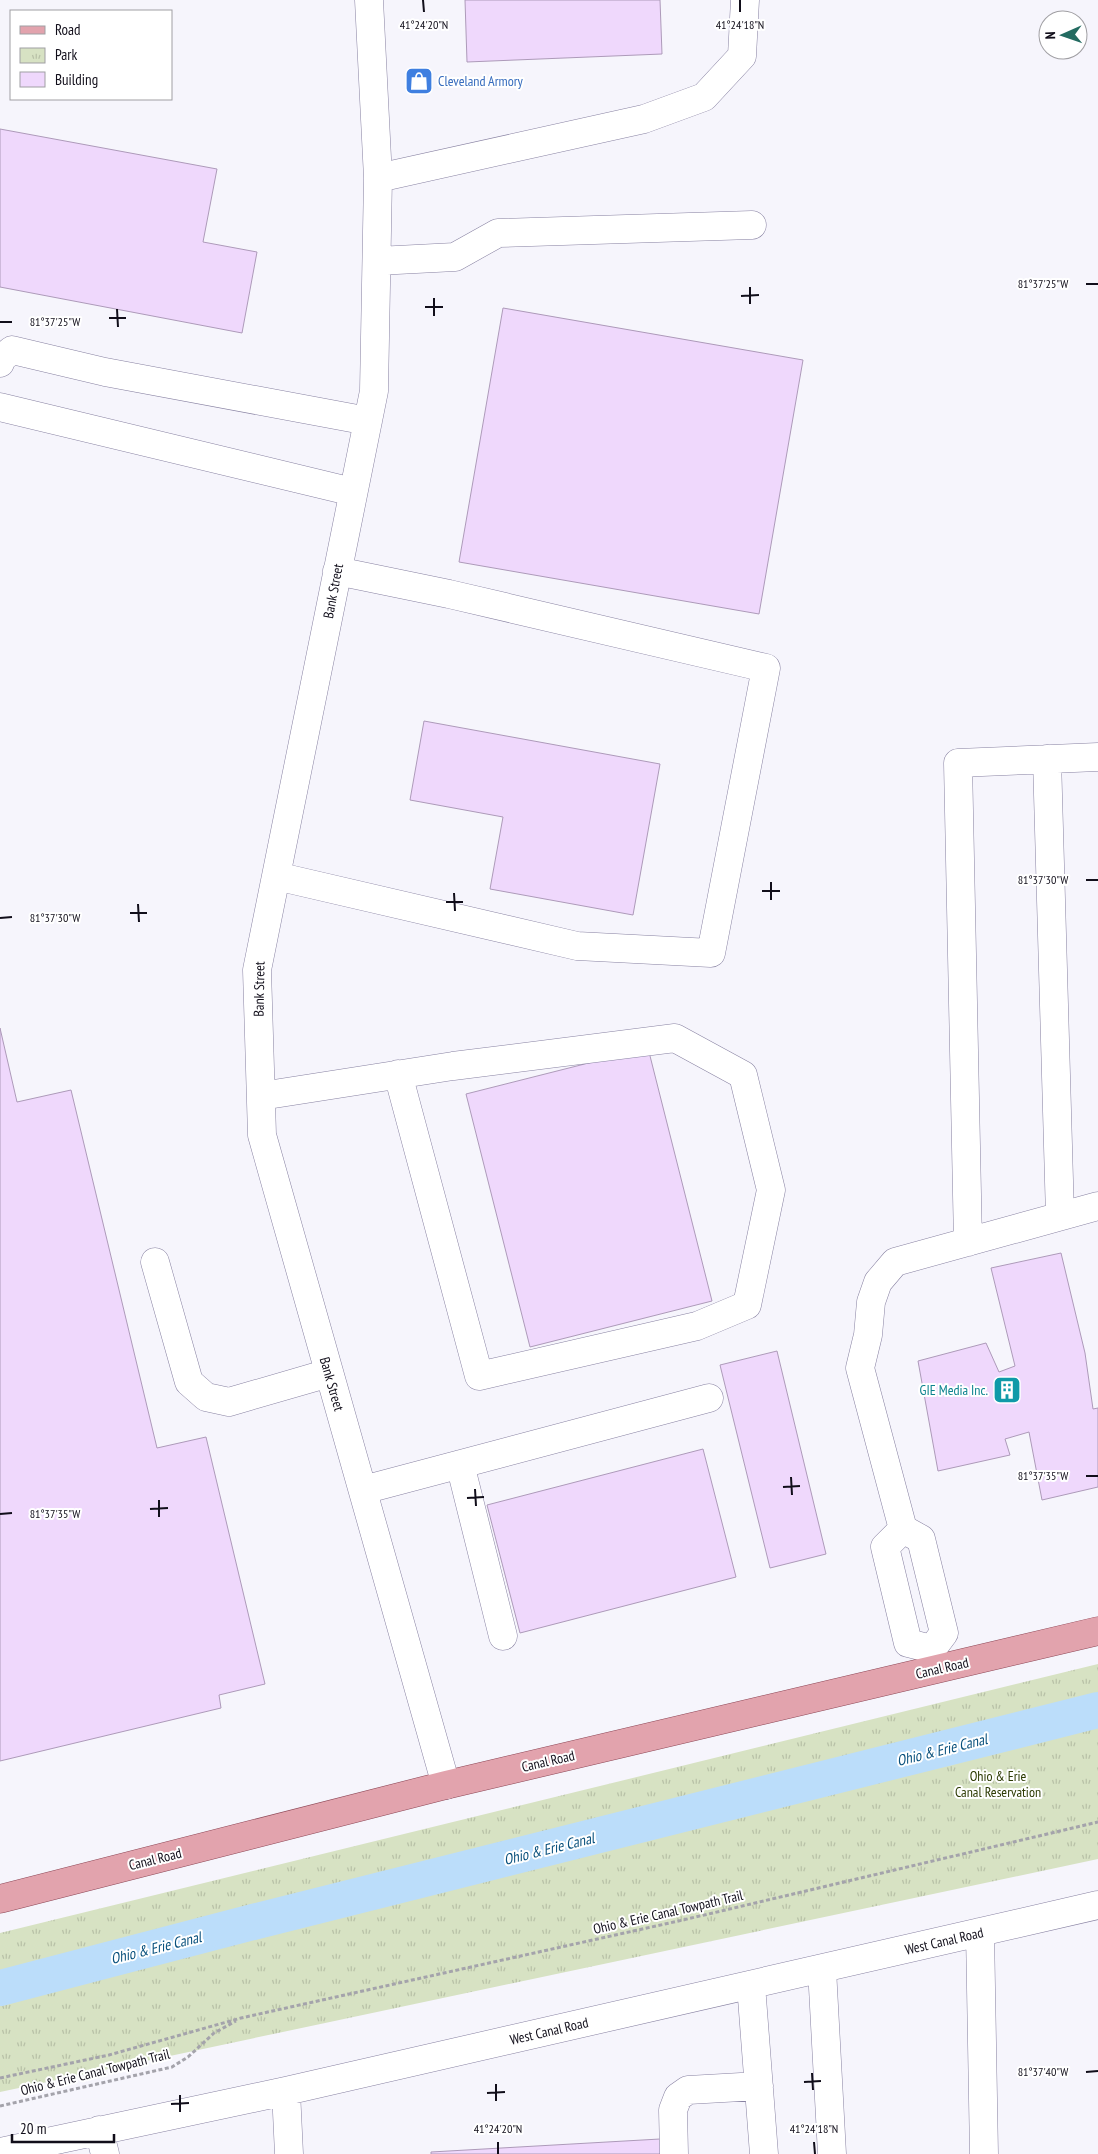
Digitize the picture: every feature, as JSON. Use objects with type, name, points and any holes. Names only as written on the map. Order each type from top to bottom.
[{"type":"main road","name":"Canal Road","points":[[0,1899],[935,1660],[1098,1631]]},
{"type":"street","name":"Bank Street","points":[[369,0],[378,178],[374,391],[257,970],[262,1135],[446,1785]]},
{"type":"street","points":[[378,178],[644,119],[704,97],[742,56],[745,0]]},
{"type":"street","points":[[377,261],[455,257],[498,233],[752,225]]},
{"type":"street","points":[[0,363],[2,358],[12,350],[105,372],[368,421]]},
{"type":"street","points":[[0,408],[353,492]]},
{"type":"street","points":[[276,876],[577,946],[711,953],[766,668],[449,594],[337,571]]},
{"type":"street","points":[[968,1242],[958,763],[1098,757]]},
{"type":"street","points":[[1047,760],[1060,1216]]},
{"type":"street","points":[[261,1096],[398,1074],[674,1038],[743,1075],[771,1190],[746,1306],[697,1326],[479,1376],[398,1074]]},
{"type":"street","points":[[903,1529],[886,1547],[908,1643],[935,1660],[944,1633],[921,1539],[903,1529],[860,1368],[868,1335],[871,1302],[878,1282],[895,1262],[1098,1206]]},
{"type":"street","points":[[155,1262],[189,1382],[206,1397],[229,1402],[330,1373]]},
{"type":"street","points":[[363,1490],[709,1398]]},
{"type":"street","points":[[460,1464],[503,1636]]},
{"type":"street","name":"West Canal Road","points":[[0,2152],[102,2142],[286,2091],[1098,1906]]},
{"type":"street","points":[[980,1932],[984,2154]]},
{"type":"street","points":[[822,1969],[832,2154]]},
{"type":"street","points":[[752,1984],[764,2154]]},
{"type":"street","points":[[674,2154],[673,2110],[678,2097],[688,2090],[759,2086]]},
{"type":"street","points":[[286,2091],[289,2154]]},
{"type":"path","name":"Ohio & Erie Canal Towpath Trail","points":[[0,2078],[109,2055],[241,2018],[682,1920],[1098,1822]]},
{"type":"path","name":"Ohio & Erie Canal Towpath Trail","points":[[0,2106],[172,2067],[188,2057],[214,2033],[241,2018]]},
{"type":"green space","name":"Ohio & Erie Canal Reservation","points":[[1098,1664],[1098,1859],[0,2092],[0,1933]]},
{"type":"building","points":[[465,0],[660,0],[662,54],[467,62]]},
{"type":"building","points":[[0,129],[217,169],[203,242],[257,252],[242,333],[0,287]]},
{"type":"building","points":[[503,308],[803,360],[759,614],[459,562]]},
{"type":"building","points":[[424,721],[660,764],[633,915],[490,889],[503,817],[410,800]]},
{"type":"building","points":[[0,1028],[17,1102],[71,1090],[157,1448],[206,1437],[265,1684],[219,1695],[221,1708],[0,1761]]},
{"type":"building","points":[[648,1048],[712,1301],[530,1347],[466,1094]]},
{"type":"building","name":"GIE Media Inc.","points":[[1061,1253],[1085,1353],[1093,1409],[1098,1408],[1098,1487],[1042,1500],[1029,1432],[1005,1439],[1010,1455],[938,1471],[918,1361],[986,1343],[999,1372],[1015,1366],[991,1268]]},
{"type":"building","points":[[777,1351],[826,1554],[770,1568],[720,1365]]},
{"type":"building","points":[[703,1449],[736,1577],[520,1633],[487,1505]]},
{"type":"building","points":[[660,2139],[661,2154],[431,2154],[431,2152]]},
{"type":"waterway","name":"Ohio & Erie Canal","points":[[0,1988],[257,1921],[1098,1710]]},
{"type":"place","name":"Cleveland Armory","points":[[419,81]]},
{"type":"place","name":"GIE Media Inc.","points":[[1007,1390]]}]
